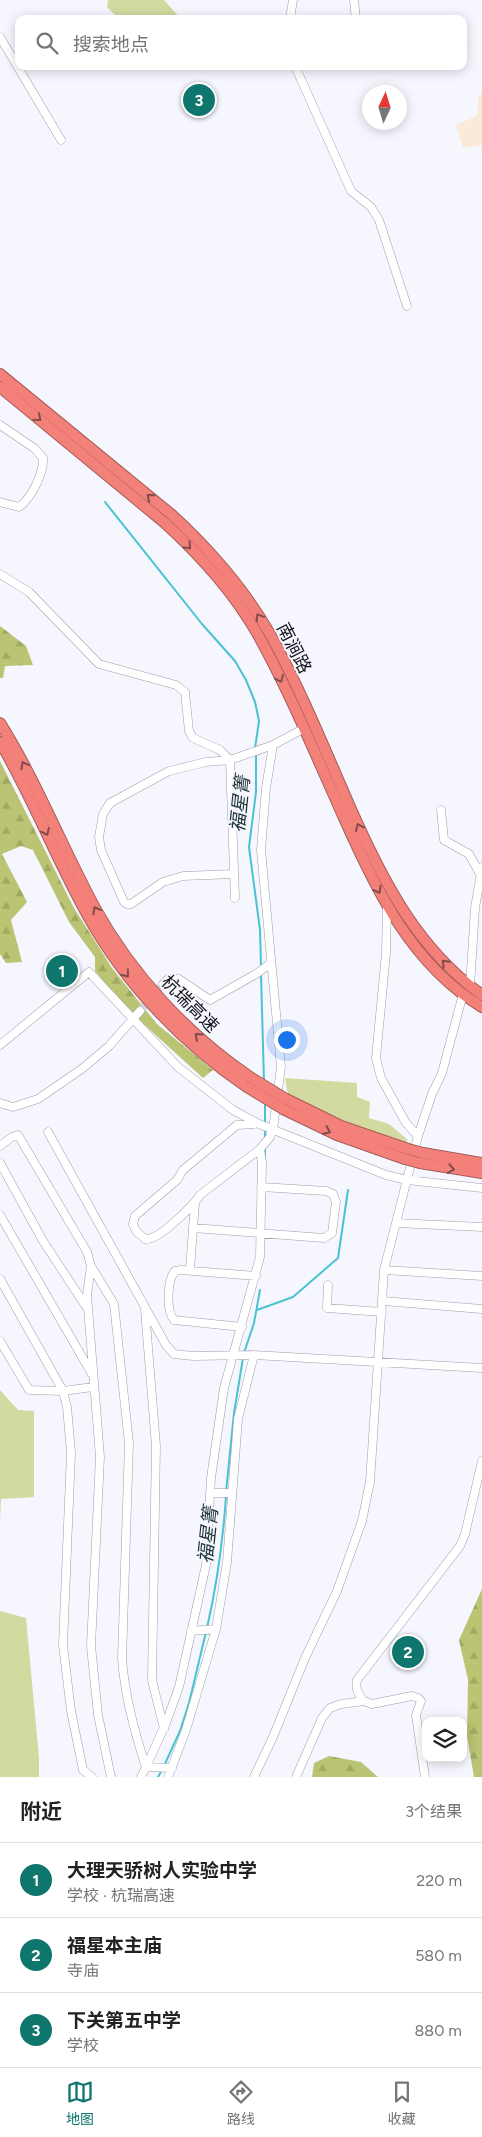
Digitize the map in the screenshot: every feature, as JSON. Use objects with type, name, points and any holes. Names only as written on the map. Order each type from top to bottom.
[{"type":"highway","name":"南涧路","points":[[0,374],[172,515],[227,572],[251,603],[271,636],[357,850],[387,907],[421,954],[467,990],[482,995]]},
{"type":"highway","name":"南涧路","points":[[0,388],[165,523],[219,579],[242,609],[259,636],[308,727],[391,892],[430,947],[482,1007]]},
{"type":"highway","name":"杭瑞高速","points":[[0,723],[33,780],[90,899],[124,953],[150,986],[183,1021],[248,1082]]},
{"type":"highway","name":"杭瑞高速","points":[[0,742],[24,785],[81,904],[115,959],[142,993],[182,1035],[219,1067],[285,1104],[407,1154],[482,1173]]},
{"type":"highway","name":"杭瑞高速","points":[[422,1158],[482,1163]]},
{"type":"street","points":[[291,15],[294,0]]},
{"type":"street","points":[[354,0],[356,15]]},
{"type":"street","points":[[0,37],[15,62]]},
{"type":"street","points":[[20,70],[61,140]]},
{"type":"street","points":[[297,70],[351,192],[371,207],[379,220],[407,306]]},
{"type":"street","points":[[0,425],[34,448],[43,458],[44,465],[31,493],[20,507],[0,502]]},
{"type":"street","points":[[0,574],[29,592],[99,664],[176,686],[185,692],[189,731],[193,738],[220,750],[230,760],[235,898]]},
{"type":"street","points":[[234,874],[183,876],[163,882],[131,904],[127,904],[124,902],[101,850],[99,837],[103,814],[110,803],[169,771],[206,762],[230,760],[250,754],[274,745],[308,727]]},
{"type":"street","points":[[258,1124],[237,1125],[183,1170],[177,1180],[135,1216],[132,1224],[143,1237],[150,1239],[155,1237],[195,1203],[200,1195],[260,1150],[270,1137],[281,1067],[268,965],[261,850],[266,788],[274,745]]},
{"type":"street","points":[[254,1777],[273,1737],[305,1658],[337,1591],[362,1521],[370,1482],[384,1270],[418,1136],[432,1094],[442,1073],[467,990],[475,908],[481,871],[469,854],[444,840],[442,810]]},
{"type":"street","points":[[387,907],[386,954],[376,1058],[381,1078],[406,1123],[418,1136]]},
{"type":"street","points":[[163,984],[168,979],[179,979],[210,1000],[256,974],[268,965]]},
{"type":"street","points":[[0,1045],[89,972],[131,1020],[178,1068],[233,1110],[258,1124],[386,1175],[407,1180],[482,1188]]},
{"type":"street","points":[[0,1103],[13,1107],[38,1098],[83,1068],[109,1046],[140,1011]]},
{"type":"street","points":[[48,1132],[166,1345],[174,1354],[252,1355],[482,1368]]},
{"type":"street","points":[[0,1146],[18,1135],[87,1252],[91,1266],[114,1304],[129,1443],[122,1659],[125,1691],[132,1724],[146,1767]]},
{"type":"street","points":[[141,1777],[164,1729],[178,1687],[206,1565],[210,1493],[224,1388],[236,1356],[260,1257],[260,1150]]},
{"type":"street","points":[[0,1163],[43,1241],[88,1310]]},
{"type":"street","points":[[193,1228],[327,1237],[334,1230],[336,1202],[333,1194],[326,1191],[261,1186]]},
{"type":"street","points":[[190,1270],[195,1203]]},
{"type":"street","points":[[0,1215],[92,1375]]},
{"type":"street","points":[[396,1223],[482,1227]]},
{"type":"street","points":[[91,1266],[87,1295],[100,1457],[91,1646],[98,1715],[110,1767],[110,1777]]},
{"type":"street","points":[[242,1327],[178,1322],[171,1318],[168,1312],[171,1276],[178,1270],[190,1270],[256,1276]]},
{"type":"street","points":[[384,1270],[482,1276]]},
{"type":"street","points":[[0,1279],[63,1391],[68,1407],[71,1453],[63,1645],[71,1711],[83,1770],[92,1777]]},
{"type":"street","points":[[328,1285],[327,1308],[382,1312]]},
{"type":"street","points":[[382,1301],[482,1309]]},
{"type":"street","points":[[145,1307],[156,1446],[152,1680],[164,1729]]},
{"type":"street","points":[[0,1341],[29,1390],[63,1391],[93,1387]]},
{"type":"street","points":[[146,1767],[169,1771],[186,1730],[214,1630],[227,1562],[238,1419],[252,1355]]},
{"type":"street","points":[[364,1701],[358,1694],[357,1680],[460,1546],[465,1534],[482,1461]]},
{"type":"street","points":[[210,1493],[232,1493]]},
{"type":"street","points":[[191,1630],[214,1630]]},
{"type":"street","points":[[296,1777],[322,1718],[330,1708],[341,1704],[364,1701],[372,1704],[412,1696],[420,1701],[416,1715],[425,1777]]},
{"type":"shaded area","points":[[482,94],[482,145],[463,148],[456,125],[477,116],[479,95]]},
{"type":"green space","points":[[108,0],[164,0],[177,15],[115,15],[107,7]]},
{"type":"green space","points":[[0,626],[26,646],[33,665],[5,666],[3,678],[0,678]]},
{"type":"green space","points":[[0,761],[74,908],[112,968],[157,1024],[213,1070],[203,1078],[127,1009],[95,971],[95,957],[69,922],[33,850],[21,846],[2,854],[27,902],[11,920],[22,962],[6,963],[0,954]]},
{"type":"green space","points":[[285,1078],[357,1083],[357,1097],[370,1102],[369,1118],[389,1124],[408,1140],[405,1143],[375,1133],[288,1095]]},
{"type":"green space","points":[[0,1390],[18,1410],[34,1411],[34,1497],[1,1499],[0,1522]]},
{"type":"green space","points":[[482,1589],[482,1777],[474,1777],[467,1736],[468,1680],[459,1640]]},
{"type":"green space","points":[[0,1611],[26,1618],[39,1758],[39,1777],[0,1777]]},
{"type":"green space","points":[[329,1756],[361,1762],[378,1777],[312,1777],[314,1763]]},
{"type":"waterway","name":"福星箐","points":[[105,502],[202,624],[235,661],[246,680],[255,702],[259,721],[255,748]]},
{"type":"waterway","name":"福星箐","points":[[256,755],[256,792],[249,847],[260,930],[261,966]]},
{"type":"waterway","name":"福星箐","points":[[261,974],[264,1081]]},
{"type":"waterway","name":"福星箐","points":[[265,1103],[265,1124]]},
{"type":"waterway","name":"福星箐","points":[[265,1128],[265,1139]]},
{"type":"waterway","name":"福星箐","points":[[265,1148],[265,1159]]},
{"type":"waterway","points":[[257,1310],[293,1297],[338,1258],[348,1190]]},
{"type":"waterway","name":"福星箐","points":[[244,1353],[254,1323],[260,1290]]},
{"type":"waterway","name":"福星箐","points":[[226,1492],[234,1413],[243,1358]]},
{"type":"waterway","name":"福星箐","points":[[207,1628],[219,1562],[226,1496]]},
{"type":"waterway","name":"福星箐","points":[[164,1766],[180,1731],[189,1703],[206,1632]]},
{"type":"waterway","name":"福星箐","points":[[158,1777],[162,1770]]},
{"type":"tunnel","points":[[140,1011],[163,984]]},
{"type":"place","name":"下关第五中学","points":[[199,100]]},
{"type":"place","name":"大理天骄树人实验中学","points":[[62,971]]},
{"type":"place","name":"福星本主庙","points":[[408,1652]]}]
